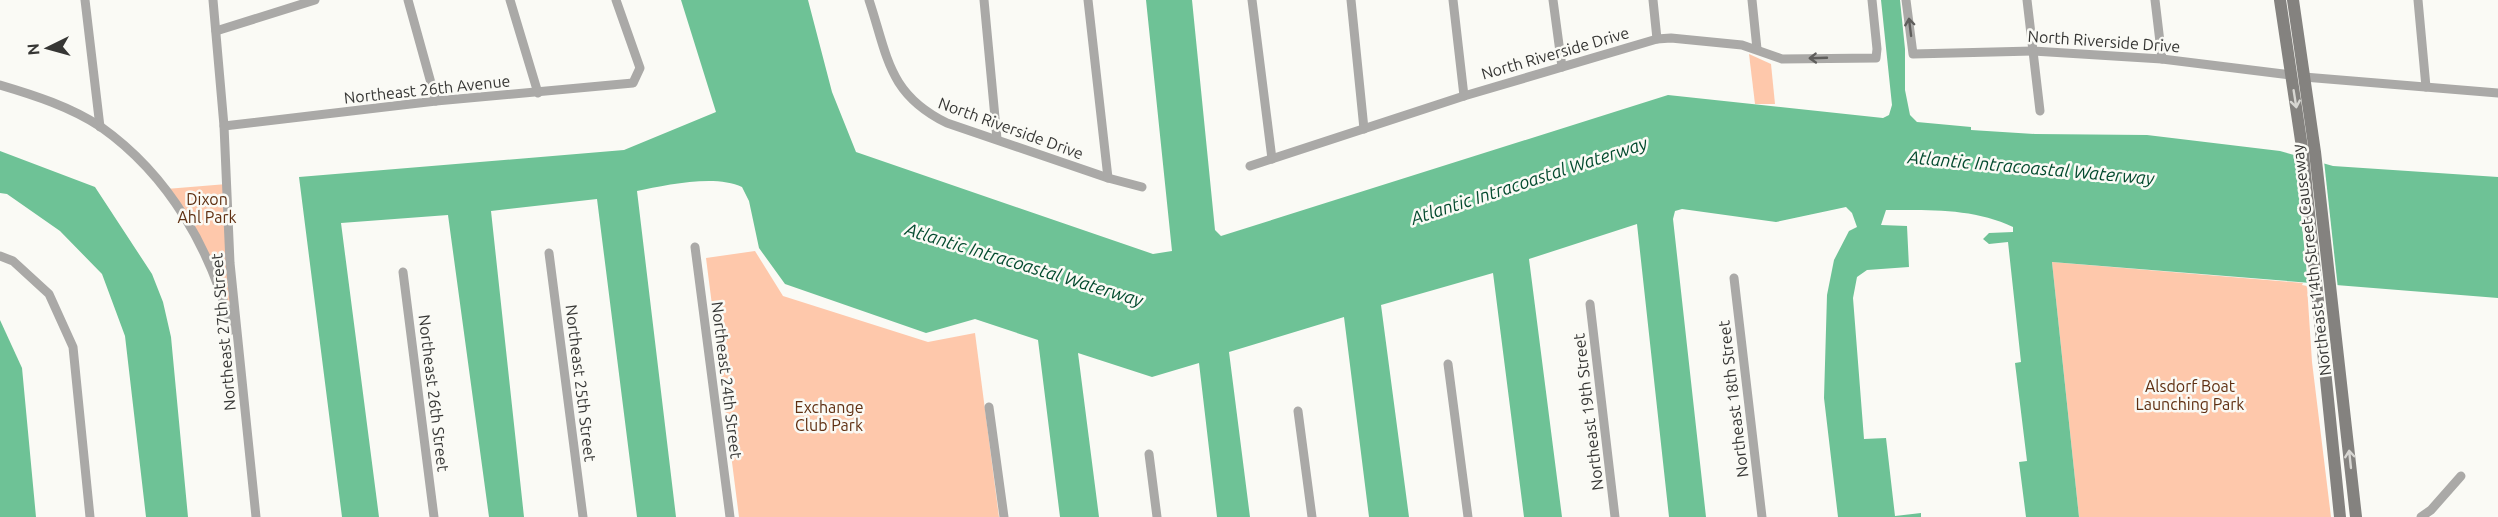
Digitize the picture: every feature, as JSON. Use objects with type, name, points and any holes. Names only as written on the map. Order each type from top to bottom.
[{"type":"main road","name":"Northeast 14th Street Causeway","points":[[2280,0],[2298,76]]},
{"type":"main road","name":"Northeast 14th Street Causeway","points":[[2293,0],[2298,76],[2324,292],[2356,517]]},
{"type":"main road","name":"Northeast 14th Street Causeway","points":[[2324,292],[2340,517]]},
{"type":"street","points":[[85,0],[100,127]]},
{"type":"street","name":"Northeast 27th Street","points":[[213,0],[224,126],[230,264],[256,517]]},
{"type":"street","points":[[216,31],[315,0]]},
{"type":"street","points":[[408,0],[436,101]]},
{"type":"street","points":[[510,0],[538,93]]},
{"type":"street","name":"Northeast 26th Avenue","points":[[224,126],[436,101],[633,83],[640,68],[616,0]]},
{"type":"street","name":"North Riverside Drive","points":[[869,0],[894,75],[912,101],[926,113],[947,123],[1108,178],[1142,187]]},
{"type":"street","points":[[984,0],[997,139]]},
{"type":"street","points":[[1088,0],[1108,178]]},
{"type":"street","points":[[1252,0],[1272,159]]},
{"type":"street","points":[[1351,0],[1364,129]]},
{"type":"street","points":[[1453,0],[1464,96]]},
{"type":"street","points":[[1553,0],[1562,68]]},
{"type":"street","points":[[1653,0],[1657,39]]},
{"type":"street","points":[[1752,0],[1757,49]]},
{"type":"street","name":"North Riverside Drive","points":[[1250,166],[1464,96],[1657,39],[1671,38],[1742,45],[1757,49],[1770,57],[1782,59],[1876,58],[1872,0]]},
{"type":"street","name":"North Riverside Drive","points":[[1906,0],[1913,54],[2033,51],[2162,59],[2298,76],[2498,93]]},
{"type":"street","points":[[2027,0],[2040,111]]},
{"type":"street","points":[[2155,0],[2162,59]]},
{"type":"street","points":[[2418,0],[2426,87]]},
{"type":"street","points":[[0,85],[35,96],[100,127],[143,164],[166,189],[185,215],[212,266],[224,297],[240,358]]},
{"type":"street","name":"Northeast 24th Street","points":[[695,247],[730,517]]},
{"type":"street","name":"Northeast 25th Street","points":[[549,253],[583,517]]},
{"type":"street","points":[[0,256],[13,261],[49,294],[73,347],[90,517]]},
{"type":"street","name":"Northeast 26th Street","points":[[402,272],[434,517]]},
{"type":"street","name":"Northeast 18th Street","points":[[1734,278],[1762,517]]},
{"type":"street","name":"Northeast 19th Street","points":[[1590,304],[1615,517]]},
{"type":"street","points":[[1448,364],[1468,517]]},
{"type":"street","points":[[989,407],[1004,517]]},
{"type":"street","points":[[1298,411],[1312,517]]},
{"type":"street","points":[[1149,454],[1157,517]]},
{"type":"street","points":[[2421,517],[2431,510],[2461,476]]},
{"type":"green space","points":[[1749,54],[1771,64],[1775,104],[1755,104]]},
{"type":"green space","name":"Dixon Ahl Park","points":[[227,184],[234,305],[224,297],[166,189]]},
{"type":"green space","name":"Exchange Club Park","points":[[755,251],[783,296],[928,342],[975,333],[999,517],[739,517],[706,258]]},
{"type":"green space","name":"Alsdorf Boat Launching Park","points":[[2052,262],[2303,283],[2302,285],[2307,286],[2312,362],[2331,517],[2079,517]]},
{"type":"water","name":"Atlantic Intracoastal Waterway","points":[[681,0],[808,0],[832,92],[856,152],[1153,254],[1172,251],[1146,0],[1192,0],[1215,230],[1221,236],[1668,95],[1883,118],[1889,115],[1892,105],[1881,0],[1900,0],[1905,49],[1905,90],[1910,115],[1917,122],[1971,127],[1971,130],[2035,134],[2147,135],[2280,151],[2333,166],[2498,177],[2498,298],[2052,262],[2079,517],[2026,517],[2019,462],[2027,461],[2015,363],[2021,362],[2008,242],[1989,244],[1983,239],[1989,233],[2013,232],[2013,227],[1967,213],[1886,210],[1881,225],[1907,226],[1909,267],[1867,270],[1857,277],[1853,298],[1864,439],[1886,438],[1895,516],[1921,513],[1921,517],[1838,517],[1824,398],[1827,295],[1834,260],[1849,231],[1857,227],[1852,213],[1846,207],[1776,222],[1682,209],[1675,211],[1673,219],[1706,517],[1669,517],[1637,224],[1529,259],[1562,517],[1524,517],[1493,273],[1381,305],[1409,517],[1369,517],[1344,317],[1229,352],[1250,517],[1217,517],[1199,363],[1152,377],[1078,353],[1099,517],[1060,517],[1038,340],[975,319],[926,333],[785,284],[759,248],[749,201],[742,187],[719,181],[690,182],[637,191],[676,517],[637,517],[597,199],[491,211],[524,517],[489,517],[448,215],[341,223],[379,517],[342,517],[299,177],[624,150],[716,112]]},
{"type":"water","points":[[0,151],[95,187],[152,274],[163,302],[171,337],[188,517],[146,517],[125,336],[102,274],[60,231],[7,194],[0,193]]},
{"type":"water","points":[[0,320],[22,368],[36,517],[0,517]]},
{"type":"pier","points":[[2301,154],[2324,161],[2338,289],[2308,285],[2295,155]]}]
